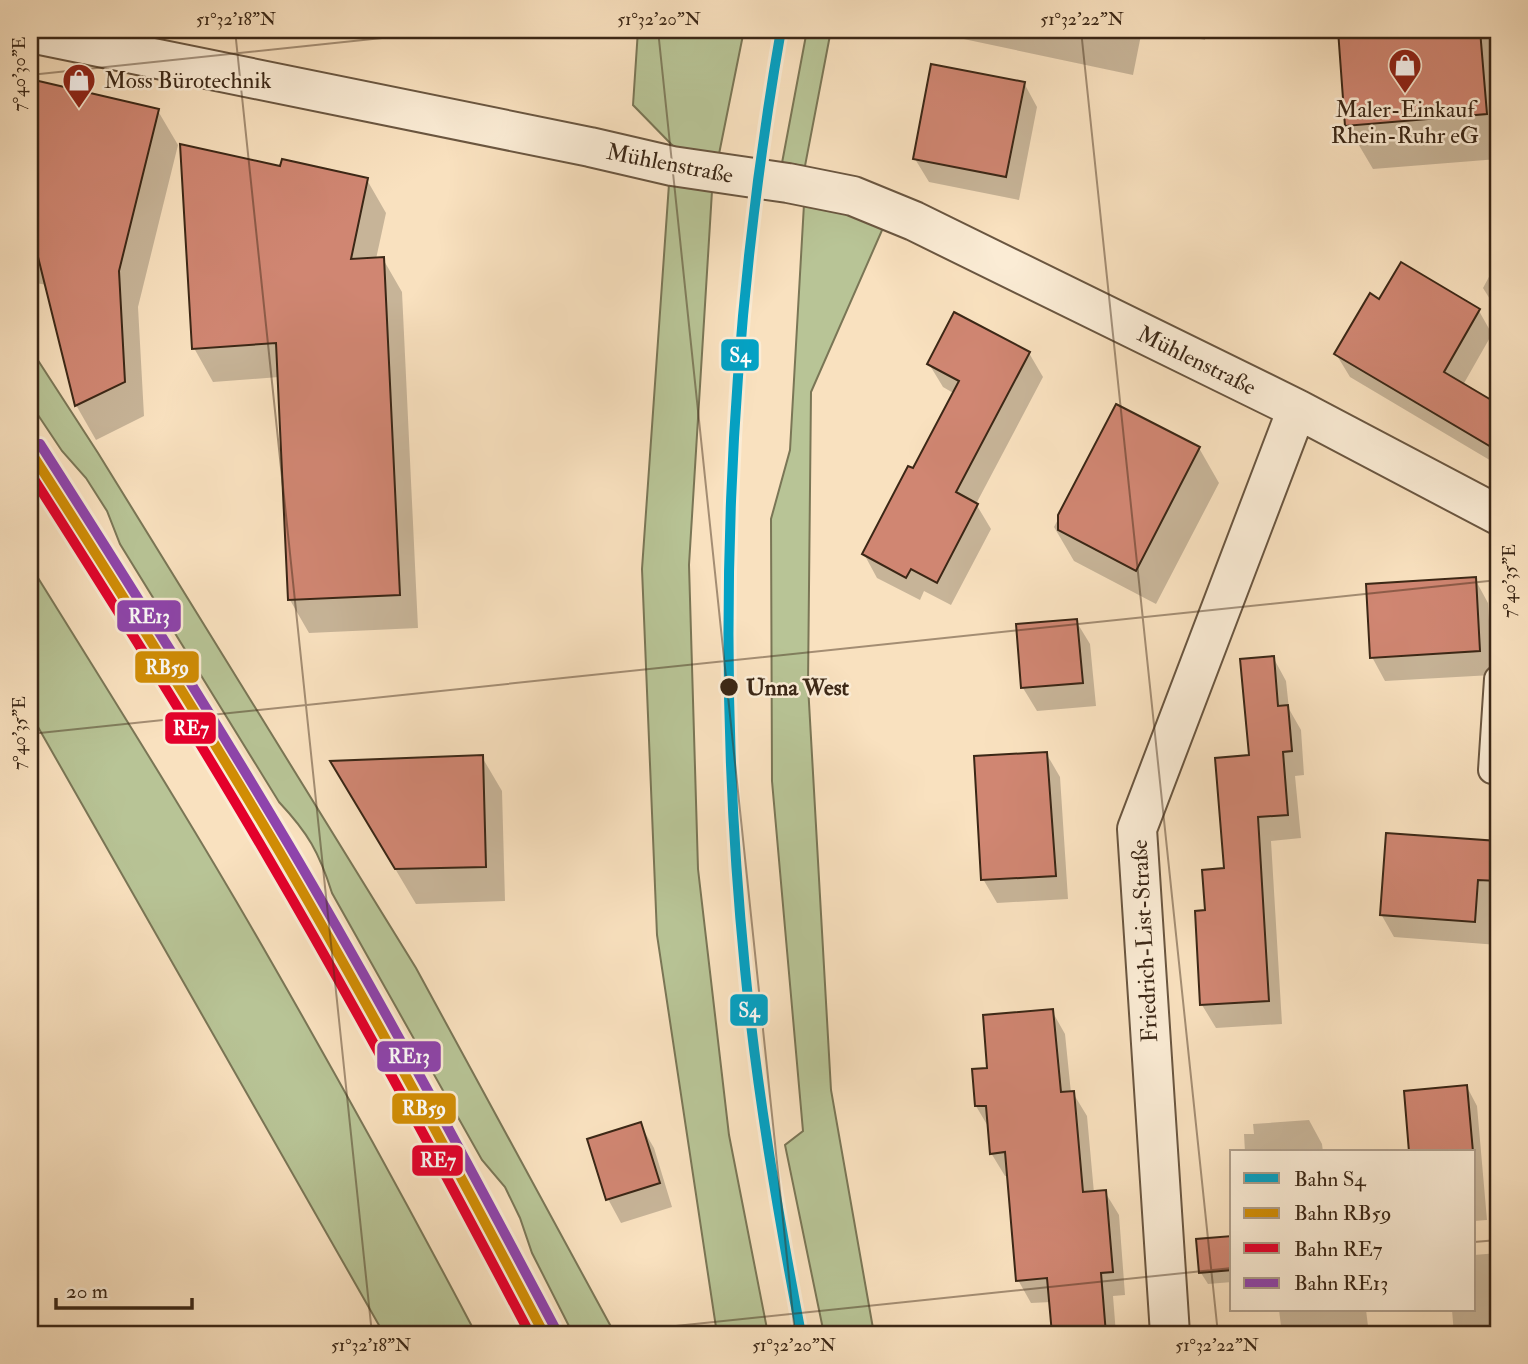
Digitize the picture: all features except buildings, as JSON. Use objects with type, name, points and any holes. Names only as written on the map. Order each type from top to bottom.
[{"type":"street","name":"Mühlenstraße","points":[[30,33],[672,166],[788,183],[853,196],[914,221],[1297,409],[1498,515]]},
{"type":"street","name":"Friedrich-List-Straße","points":[[1170,1334],[1137,829],[1297,409]]},
{"type":"lane","points":[[1492,770],[1498,680]]},
{"type":"green space","points":[[638,30],[744,30],[719,154],[674,147],[633,105]]},
{"type":"green space","points":[[807,30],[831,30],[805,166],[782,163]]},
{"type":"green space","points":[[669,184],[712,191],[689,565],[698,869],[729,1135],[768,1334],[717,1334],[657,935],[642,569]]},
{"type":"green space","points":[[804,204],[861,218],[883,228],[811,392],[808,685],[831,1090],[874,1334],[824,1334],[785,1145],[803,1131],[772,781],[771,519],[790,450]]},
{"type":"green space","points":[[30,348],[98,453],[416,968],[615,1334],[573,1334],[532,1253],[520,1218],[505,1187],[482,1160],[332,893],[312,844],[279,802],[120,544],[107,511],[86,478],[62,451],[30,403]]},
{"type":"green space","points":[[30,565],[243,913],[350,1101],[476,1334],[384,1334],[30,713]]},
{"type":"rail line","name":"S4","points":[[781,30],[748,263],[738,381],[731,498],[730,734],[735,852],[750,1015],[769,1152],[801,1334]]},
{"type":"rail line","name":"RE13","points":[[40,444],[259,794],[324,905],[425,1085],[555,1328]]},
{"type":"rail line","name":"RB59","points":[[30,451],[279,851],[414,1091],[544,1334]]},
{"type":"rail line","name":"RE7","points":[[30,473],[152,666],[270,861],[403,1096],[530,1334]]},
{"type":"place","name":"Maler-Einkauf Rhein-Ruhr eG","points":[[1405,95]]},
{"type":"place","name":"Moss Bürotechnik","points":[[79,110]]},
{"type":"place","name":"Unna West","points":[[729,687]]}]
